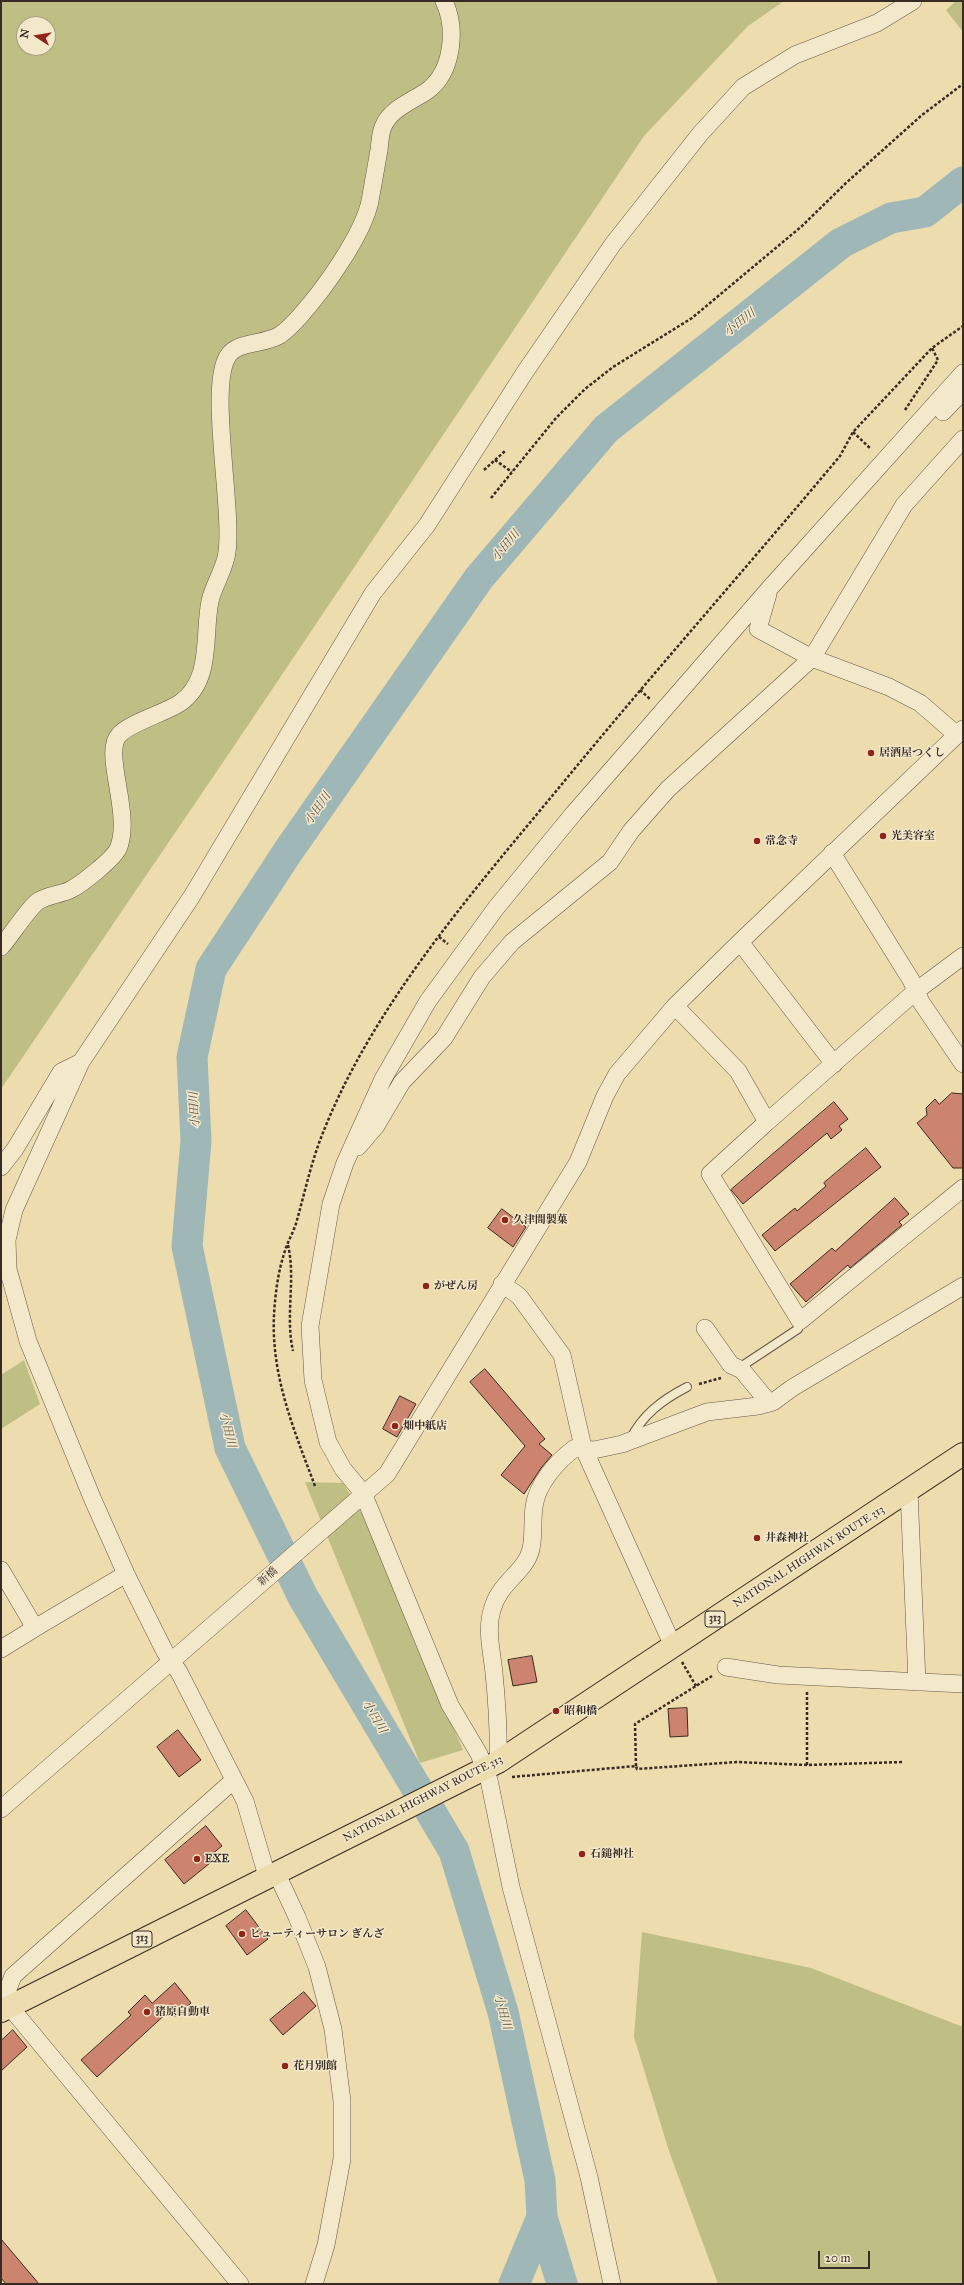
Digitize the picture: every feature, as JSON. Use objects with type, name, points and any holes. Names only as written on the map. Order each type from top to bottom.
[{"type":"highway","name":"NATIONAL HIGHWAY ROUTE 313","points":[[6,2009],[276,1872],[464,1780],[491,1765],[910,1491],[963,1454]]},
{"type":"street","points":[[1,947],[37,902],[71,890],[117,851],[124,820],[114,763],[114,746],[116,740],[119,735],[178,704],[189,696],[197,684],[205,664],[211,597],[227,553],[229,509],[220,400],[222,366],[229,352],[242,345],[257,344],[279,335],[300,316],[333,275],[352,242],[369,206],[383,127],[392,112],[430,89],[444,71],[452,38],[444,1]]},
{"type":"street","points":[[312,2281],[326,2246],[342,2159],[342,2102],[333,2029],[317,1967],[297,1917],[245,1801],[179,1672],[176,1658],[126,1574],[93,1500],[28,1341],[8,1269],[7,1240],[14,1210],[81,1062],[192,896],[373,593],[427,525],[525,372],[614,244],[695,140],[743,87],[795,55],[877,23],[913,1]]},
{"type":"street","points":[[491,1765],[447,1697],[360,1497],[328,1442],[313,1380],[310,1326],[331,1204],[345,1163],[383,1079],[428,1001],[496,908],[574,813],[769,589],[963,373]]},
{"type":"street","points":[[904,438],[918,437],[963,391]]},
{"type":"street","points":[[345,1163],[376,1126],[402,1082],[444,1038],[482,977],[512,942],[610,862],[632,831],[668,789],[812,658],[904,505],[963,439]]},
{"type":"street","points":[[769,589],[758,629],[812,658],[889,687],[920,703],[960,732]]},
{"type":"street","name":"新橋","points":[[1,1810],[387,1474],[578,1162],[605,1096],[617,1074],[675,1006],[960,732]]},
{"type":"street","points":[[832,854],[911,980],[922,1004],[963,1064]]},
{"type":"street","points":[[740,942],[834,1064]]},
{"type":"street","points":[[963,956],[916,991],[710,1174],[800,1321],[963,1188]]},
{"type":"street","points":[[675,1006],[738,1071],[767,1122]]},
{"type":"street","points":[[1,1167],[15,1149],[61,1072],[81,1062]]},
{"type":"street","points":[[502,1284],[519,1296],[562,1355],[583,1447],[674,1646]]},
{"type":"street","points":[[612,2284],[589,2178],[510,1887],[494,1794],[491,1765],[499,1723],[490,1634],[492,1610],[503,1586],[528,1558],[531,1549],[534,1505],[545,1481],[568,1453],[575,1448],[583,1447],[594,1450],[629,1441],[707,1412],[769,1403],[963,1286]]},
{"type":"street","points":[[705,1328],[732,1365],[734,1372],[769,1403]]},
{"type":"street","points":[[910,1491],[917,1682]]},
{"type":"street","points":[[1,1570],[35,1628]]},
{"type":"street","points":[[1,1649],[126,1574]]},
{"type":"street","points":[[726,1667],[778,1675],[963,1684]]},
{"type":"street","points":[[234,1780],[13,1976],[8,1992],[6,2009],[240,2284]]},
{"type":"lane","points":[[734,1372],[798,1329],[800,1321]]},
{"type":"lane","points":[[629,1441],[635,1429],[654,1407],[665,1398],[687,1388]]},
{"type":"path","points":[[491,498],[556,418],[585,389],[613,367],[692,318],[802,226],[846,183],[922,115],[963,84]]},
{"type":"path","points":[[904,438],[905,410],[938,360],[932,348]]},
{"type":"path","points":[[853,432],[876,453]]},
{"type":"path","points":[[495,460],[512,472]]},
{"type":"path","points":[[640,690],[646,696]]},
{"type":"path","points":[[439,937],[444,940]]},
{"type":"path","points":[[687,1388],[734,1372]]},
{"type":"path","points":[[674,1646],[696,1686]]},
{"type":"path","points":[[636,1766],[635,1724],[726,1667]]},
{"type":"path","points":[[807,1765],[805,1707],[808,1677]]},
{"type":"path","points":[[491,1765],[507,1777],[636,1766],[637,1769],[738,1762],[807,1765],[903,1762]]},
{"type":"shaded area","points":[[1,1],[784,1],[748,26],[644,136],[232,749],[1,1089]]},
{"type":"shaded area","points":[[956,1],[963,1],[963,32],[946,10]]},
{"type":"shaded area","points":[[24,1360],[40,1404],[1,1429],[1,1375]]},
{"type":"shaded area","points":[[305,1482],[343,1483],[362,1514],[463,1750],[420,1763]]},
{"type":"shaded area","points":[[642,1932],[811,1968],[963,2027],[963,2284],[718,2284],[669,2151],[634,2037]]},
{"type":"building","points":[[952,1093],[963,1094],[963,1168],[953,1168],[917,1123],[927,1115],[926,1108],[935,1099],[939,1104]]},
{"type":"building","points":[[834,1102],[848,1119],[839,1126],[842,1130],[831,1139],[827,1133],[743,1204],[731,1190]]},
{"type":"building","points":[[866,1148],[881,1167],[775,1251],[762,1235],[795,1208],[797,1211],[826,1186],[824,1183]]},
{"type":"building","points":[[895,1198],[909,1214],[899,1222],[902,1225],[850,1268],[848,1265],[806,1302],[790,1284],[832,1248],[835,1251]]},
{"type":"building","points":[[502,1209],[526,1227],[513,1247],[488,1228]]},
{"type":"building","points":[[485,1369],[545,1439],[539,1444],[552,1455],[541,1468],[524,1494],[501,1475],[525,1446],[470,1382]]},
{"type":"building","points":[[400,1396],[416,1404],[397,1437],[383,1429]]},
{"type":"building","points":[[532,1656],[537,1682],[513,1686],[508,1660]]},
{"type":"building","points":[[687,1708],[688,1736],[670,1737],[668,1709]]},
{"type":"building","points":[[178,1730],[201,1760],[179,1777],[157,1747]]},
{"type":"building","points":[[206,1826],[222,1846],[212,1854],[215,1859],[184,1884],[165,1860]]},
{"type":"building","points":[[246,1910],[268,1939],[247,1955],[226,1926]]},
{"type":"building","points":[[175,1983],[191,2003],[175,2017],[169,2011],[97,2077],[81,2060],[131,2015],[128,2012],[145,1995],[152,2003]]},
{"type":"building","points":[[304,1992],[316,2006],[283,2035],[270,2020]]},
{"type":"building","points":[[13,2030],[27,2047],[1,2071],[1,2041]]},
{"type":"building","points":[[1,2239],[39,2284],[6,2284],[1,2278]]},
{"type":"waterway","name":"小田川","points":[[562,2284],[542,2217],[540,2180],[503,2012],[454,1851],[303,1597],[230,1448],[187,1246],[196,1141],[192,1057],[211,969],[289,850],[479,578],[606,429],[841,243],[891,218],[925,212],[963,182]]},
{"type":"waterway","points":[[514,2284],[542,2217]]},
{"type":"place","name":"居酒屋つくし","points":[[871,753]]},
{"type":"place","name":"光美容室","points":[[883,836]]},
{"type":"place","name":"常念寺","points":[[757,841]]},
{"type":"place","name":"久津間製菓","points":[[505,1220]]},
{"type":"place","name":"がぜん房","points":[[426,1286]]},
{"type":"place","name":"畑中紙店","points":[[395,1426]]},
{"type":"place","name":"井森神社","points":[[757,1538]]},
{"type":"place","name":"昭和橋","points":[[556,1711]]},
{"type":"place","name":"石鎚神社","points":[[582,1854]]},
{"type":"place","name":"EXE","points":[[197,1859]]},
{"type":"place","name":"ビューティーサロン ぎんざ","points":[[242,1934]]},
{"type":"place","name":"猪原自動車","points":[[147,2012]]},
{"type":"place","name":"花月別館","points":[[285,2066]]}]
